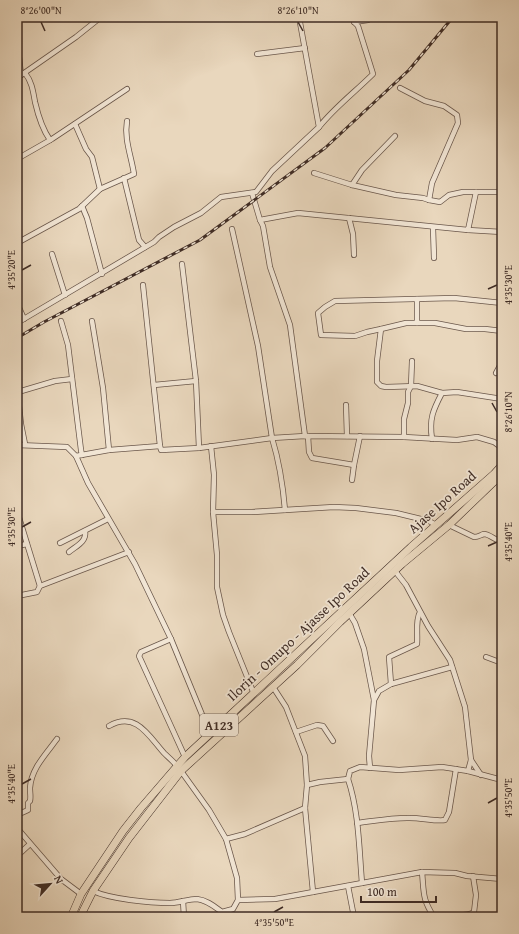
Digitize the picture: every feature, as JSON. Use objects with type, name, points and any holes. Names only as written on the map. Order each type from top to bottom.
[{"type":"highway","name":"Ajase Ipo Road","points":[[400,562],[436,524],[494,474],[502,465]]},
{"type":"highway","name":"Ajase Ipo Road","points":[[400,562],[449,525],[502,474]]},
{"type":"highway","name":"Ilorin - Omupo - Ajasse Ipo Road","points":[[80,917],[93,891],[138,826],[163,794],[173,784],[185,756],[400,562]]},
{"type":"highway","name":"Ilorin - Omupo - Ajasse Ipo Road","points":[[71,917],[81,894],[131,820],[179,768],[297,665],[349,613],[395,571],[400,562]]},
{"type":"street","points":[[21,76],[76,37],[101,17]]},
{"type":"street","points":[[299,17],[319,127]]},
{"type":"street","points":[[354,19],[368,20],[367,17]]},
{"type":"street","points":[[17,323],[102,274],[174,227],[201,213],[221,197],[256,192],[272,171],[319,127],[332,111],[351,96],[373,74],[358,26],[354,19]]},
{"type":"street","points":[[17,38],[21,76]]},
{"type":"street","points":[[257,54],[304,48]]},
{"type":"street","points":[[21,76],[31,82],[35,104],[46,135],[50,140]]},
{"type":"street","points":[[400,88],[425,101],[444,106],[457,115],[458,123],[432,183],[429,200]]},
{"type":"street","points":[[17,159],[50,140],[127,90]]},
{"type":"street","points":[[17,243],[79,209],[100,189],[134,174],[127,148],[127,121]]},
{"type":"street","points":[[75,124],[86,149],[92,157],[100,189]]},
{"type":"street","points":[[352,185],[362,170],[395,136]]},
{"type":"street","points":[[314,173],[352,185],[396,195],[423,198],[440,202],[449,195],[464,192],[502,192]]},
{"type":"street","points":[[124,178],[139,240],[144,247]]},
{"type":"street","points":[[468,230],[476,192]]},
{"type":"street","points":[[252,193],[263,226],[270,267],[290,325],[309,452],[312,458],[354,465]]},
{"type":"street","points":[[82,206],[87,218],[102,274]]},
{"type":"street","points":[[260,220],[298,213],[320,214],[433,228],[502,232]]},
{"type":"street","points":[[349,218],[353,234],[354,255]]},
{"type":"street","points":[[232,228],[258,346],[285,510]]},
{"type":"street","points":[[433,228],[434,258]]},
{"type":"street","points":[[52,254],[65,295]]},
{"type":"street","points":[[182,264],[196,382],[199,448]]},
{"type":"street","points":[[143,285],[161,450],[199,448],[272,438],[307,436],[404,437],[465,440],[477,437],[494,442],[502,448]]},
{"type":"street","points":[[502,303],[454,298],[335,302],[318,312],[321,335],[355,336],[406,323],[435,323],[466,329],[502,331]]},
{"type":"street","points":[[417,299],[417,323]]},
{"type":"street","points":[[17,303],[24,319]]},
{"type":"street","points":[[61,321],[68,345],[82,455]]},
{"type":"street","points":[[92,321],[103,388],[109,450]]},
{"type":"street","points":[[381,329],[377,361],[377,382],[381,386],[417,386],[442,393],[457,392],[502,399]]},
{"type":"street","points":[[404,437],[404,419],[408,403],[408,392],[411,386],[412,361]]},
{"type":"street","points":[[496,373],[502,362]]},
{"type":"street","points":[[25,444],[21,424],[18,390],[55,381],[72,379]]},
{"type":"street","points":[[154,385],[196,382]]},
{"type":"street","points":[[432,439],[430,425],[434,409],[442,393]]},
{"type":"street","points":[[346,405],[347,436]]},
{"type":"street","points":[[352,480],[360,436]]},
{"type":"street","points":[[17,445],[25,444],[67,447],[76,456],[88,483],[129,552],[171,639],[210,734]]},
{"type":"street","points":[[76,456],[109,450],[160,446]]},
{"type":"street","points":[[211,446],[214,475],[213,512],[217,555],[217,587],[223,615],[254,694]]},
{"type":"street","points":[[213,512],[285,510],[334,506],[369,509],[428,520],[436,524]]},
{"type":"street","points":[[17,511],[40,586]]},
{"type":"street","points":[[60,543],[108,519]]},
{"type":"street","points":[[449,525],[474,537],[486,534],[497,540]]},
{"type":"street","points":[[69,552],[85,540],[86,536],[84,531]]},
{"type":"street","points":[[17,546],[27,544]]},
{"type":"street","points":[[17,596],[37,592],[40,586],[129,552]]},
{"type":"street","points":[[395,571],[406,584],[433,634],[448,655],[465,707],[471,760],[468,771]]},
{"type":"street","points":[[391,684],[389,657],[417,644],[417,617],[420,612]]},
{"type":"street","points":[[349,613],[356,623],[364,649],[374,700],[369,756],[370,768]]},
{"type":"street","points":[[171,639],[141,652],[139,656],[185,756]]},
{"type":"street","points":[[486,657],[502,663]]},
{"type":"street","points":[[374,700],[379,691],[391,684],[452,667]]},
{"type":"street","points":[[273,687],[286,708],[305,756],[307,785],[305,808],[313,892]]},
{"type":"street","points":[[93,891],[101,895],[169,903],[198,899],[222,912],[233,910],[238,900],[237,878],[226,839],[209,810],[179,768],[141,726],[127,721],[118,721],[109,726]]},
{"type":"street","points":[[296,732],[320,725],[323,726],[334,741]]},
{"type":"street","points":[[17,815],[28,810],[33,774],[38,764],[57,739]]},
{"type":"street","points":[[471,760],[481,775]]},
{"type":"street","points":[[362,883],[357,823],[352,790],[348,779],[350,771],[360,767],[398,770],[442,767],[468,771],[502,780]]},
{"type":"street","points":[[357,823],[408,818],[425,818],[439,821],[445,820],[449,812],[456,769]]},
{"type":"street","points":[[307,785],[348,779]]},
{"type":"street","points":[[226,839],[245,834],[305,808]]},
{"type":"street","points":[[17,828],[61,879],[81,894]]},
{"type":"street","points":[[17,856],[30,844]]},
{"type":"street","points":[[238,900],[275,899],[422,872],[455,873],[467,876],[502,879]]},
{"type":"street","points":[[422,872],[424,896],[427,907],[434,917]]},
{"type":"street","points":[[444,917],[449,915],[466,916],[474,912],[476,907],[476,895],[473,876]]},
{"type":"street","points":[[348,886],[354,917]]},
{"type":"street","points":[[183,901],[184,917]]},
{"type":"railway","points":[[17,338],[44,322],[200,240],[325,148],[409,70],[453,17]]}]
